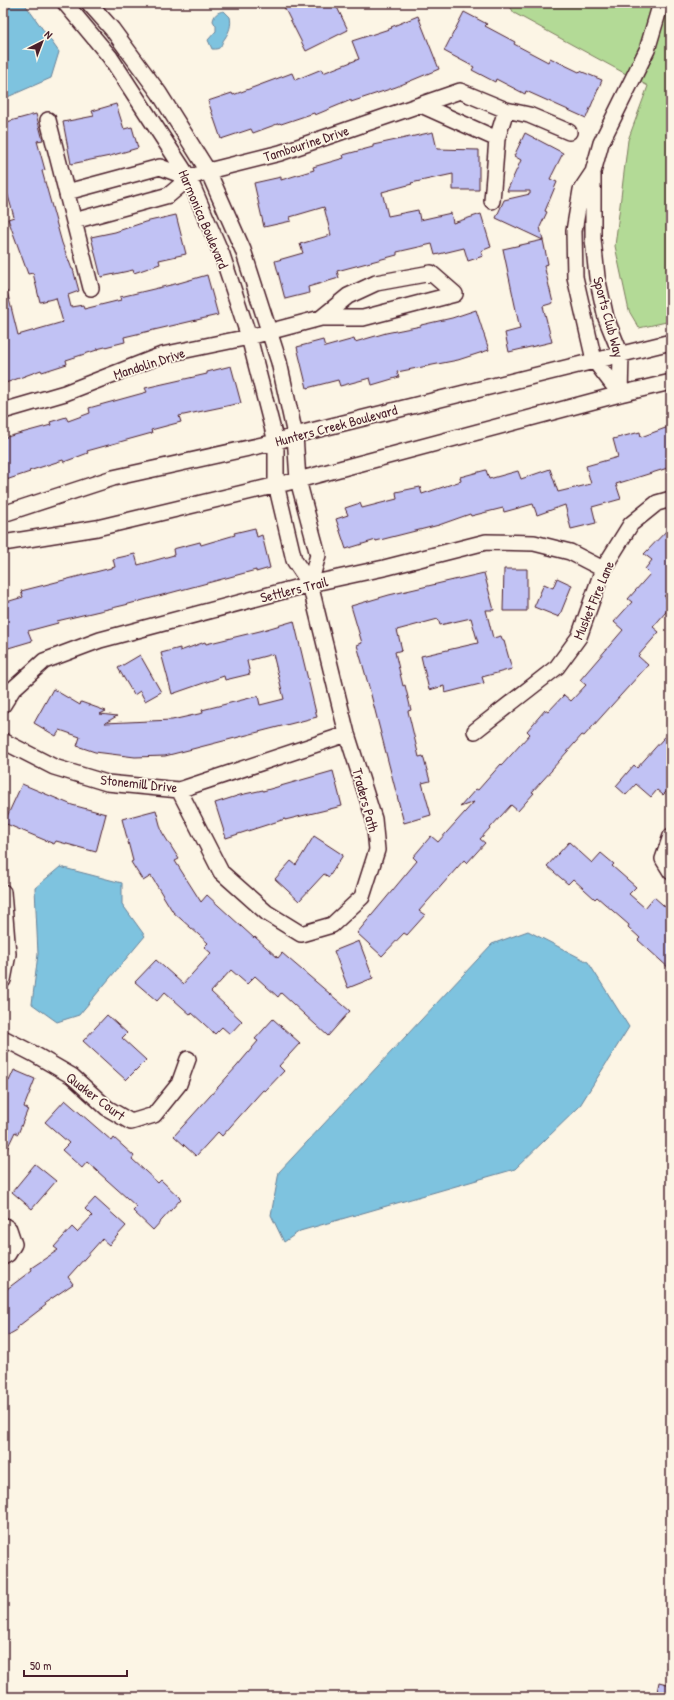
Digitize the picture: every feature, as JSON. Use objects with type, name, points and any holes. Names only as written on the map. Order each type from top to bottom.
[{"type":"street","name":"Harmonica Boulevard","points":[[65,3],[110,57],[189,178],[222,255],[249,337],[276,442]]},
{"type":"street","name":"Harmonica Boulevard","points":[[89,3],[112,29],[159,93],[208,171],[243,250],[270,331],[279,362],[295,435]]},
{"type":"street","name":"Sports Club Way","points":[[620,394],[594,360],[575,277],[574,232],[581,190],[592,172],[601,143],[647,50],[661,3]]},
{"type":"street","name":"Tambourine Drive","points":[[74,221],[170,194],[189,178],[208,171],[280,153],[460,91],[506,110],[529,115],[569,132]]},
{"type":"street","points":[[421,105],[496,139]]},
{"type":"street","points":[[492,201],[496,139],[506,110]]},
{"type":"street","points":[[48,120],[91,288]]},
{"type":"street","points":[[67,192],[160,167],[189,178]]},
{"type":"street","name":"Sports Club Way","points":[[592,172],[593,239],[597,277],[606,318],[621,355],[620,394]]},
{"type":"street","name":"Mandolin Drive","points":[[3,411],[64,393],[162,356],[249,337],[321,318],[363,318],[455,294],[431,273],[376,283],[348,296],[321,318]]},
{"type":"street","name":"Hunters Creek Boulevard","points":[[3,514],[113,478],[276,442],[295,435],[671,342]]},
{"type":"street","points":[[3,543],[97,528],[276,484],[298,480],[620,394],[671,382]]},
{"type":"street","name":"Traders Path","points":[[295,435],[298,480],[318,555],[310,584]]},
{"type":"street","name":"Traders Path","points":[[179,790],[221,872],[266,913],[301,934],[332,925],[362,897],[377,850],[374,819],[347,734],[310,584],[294,560],[276,484],[276,442]]},
{"type":"street","name":"Musket Fire Lane","points":[[475,730],[557,667],[579,638],[603,569],[631,524],[657,503],[671,499]]},
{"type":"street","name":"Settlers Trail","points":[[3,705],[13,689],[44,661],[100,640],[310,584],[384,568],[486,542],[534,543],[570,552],[603,569]]},
{"type":"street","name":"Stonemill Drive","points":[[3,741],[54,767],[107,783],[179,790],[347,734]]},
{"type":"street","points":[[671,836],[663,859],[671,872]]},
{"type":"street","points":[[3,892],[8,954],[3,980]]},
{"type":"street","name":"Quaker Court","points":[[3,1038],[72,1076],[107,1108],[131,1122],[154,1115],[179,1084],[188,1058]]},
{"type":"street","points":[[3,1225],[9,1229],[14,1244],[8,1254],[3,1257]]},
{"type":"green space","points":[[508,3],[671,3],[671,321],[639,328],[629,311],[615,246],[628,140],[648,86],[514,13]]},
{"type":"water","points":[[3,3],[24,3],[59,52],[51,78],[3,99]]},
{"type":"water","points":[[224,11],[230,17],[230,28],[220,48],[212,49],[208,40],[216,31],[216,26],[213,19],[215,15]]},
{"type":"water","points":[[60,867],[122,883],[122,904],[145,936],[79,1015],[57,1022],[32,1004],[38,954],[35,888]]},
{"type":"water","points":[[528,931],[588,962],[629,1027],[579,1107],[515,1169],[300,1231],[284,1242],[271,1215],[279,1172],[492,944]]},
{"type":"water","points":[[671,1416],[671,1448],[665,1436]]},
{"type":"building","points":[[282,3],[335,3],[348,30],[306,51]]},
{"type":"building","points":[[464,12],[487,24],[485,26],[515,42],[514,44],[548,62],[550,58],[579,72],[580,71],[602,80],[586,118],[526,91],[525,94],[496,79],[495,82],[472,70],[474,67],[444,51]]},
{"type":"building","points":[[418,16],[439,69],[396,87],[351,102],[351,100],[315,115],[314,113],[253,133],[251,129],[221,139],[208,101],[232,93],[233,95],[292,73],[295,80],[322,69],[323,73],[359,59],[352,41],[392,28],[391,27]]},
{"type":"building","points":[[116,104],[124,129],[132,127],[138,148],[110,156],[71,164],[63,122],[94,116],[92,111]]},
{"type":"building","points":[[36,114],[43,140],[37,141],[45,170],[42,171],[62,243],[73,269],[79,291],[68,295],[71,307],[83,305],[84,309],[121,300],[120,297],[207,275],[218,315],[124,337],[125,342],[97,349],[66,360],[67,364],[42,372],[41,370],[3,384],[3,291],[7,291],[18,335],[63,322],[56,298],[40,302],[33,273],[28,274],[8,219],[14,217],[3,178],[3,123]]},
{"type":"building","points":[[433,132],[437,149],[479,150],[479,190],[453,190],[453,174],[411,183],[412,184],[382,192],[388,216],[418,210],[420,220],[451,213],[453,223],[481,214],[491,247],[481,251],[483,256],[468,261],[464,248],[435,255],[432,244],[397,252],[397,255],[337,271],[339,278],[308,287],[309,293],[285,299],[275,261],[303,253],[300,244],[331,235],[324,207],[290,217],[291,221],[264,227],[254,183],[281,177],[281,180],[314,170],[313,167],[344,158],[343,155],[373,147],[373,145]]},
{"type":"building","points":[[525,133],[563,153],[550,179],[557,182],[545,211],[547,212],[540,227],[543,240],[496,218],[504,200],[530,194],[530,191],[507,191],[521,160],[514,156]]},
{"type":"building","points":[[176,215],[186,254],[159,260],[160,264],[134,273],[133,270],[101,277],[91,237]]},
{"type":"building","points":[[543,240],[548,264],[544,265],[553,303],[543,306],[552,342],[509,352],[505,333],[520,329],[503,249]]},
{"type":"building","points":[[476,310],[489,350],[458,360],[397,372],[399,377],[372,385],[370,378],[340,386],[338,380],[307,388],[297,347],[323,340],[325,347],[354,339],[355,342],[386,333],[452,318]]},
{"type":"building","points":[[231,366],[241,403],[179,416],[181,422],[151,430],[152,433],[87,451],[88,453],[64,462],[63,460],[6,480],[3,472],[3,438],[51,425],[50,422],[66,417],[68,421],[90,413],[89,408],[147,392],[145,388],[207,374],[207,372]]},
{"type":"building","points":[[671,426],[671,467],[616,484],[621,499],[592,507],[596,523],[571,529],[565,505],[537,515],[533,504],[504,512],[503,508],[471,516],[470,514],[439,525],[376,540],[346,549],[336,519],[348,515],[345,508],[360,503],[362,508],[397,499],[396,492],[420,487],[422,494],[461,481],[460,477],[486,470],[489,479],[518,471],[521,479],[550,469],[558,492],[591,484],[586,466],[618,457],[613,439],[640,432],[641,437]]},
{"type":"building","points":[[671,526],[671,588],[664,596],[671,602],[671,606],[653,627],[659,632],[638,656],[648,665],[584,736],[582,735],[532,792],[534,793],[518,811],[511,805],[480,839],[485,843],[467,863],[464,860],[419,911],[425,915],[407,935],[404,933],[382,956],[357,933],[417,861],[413,857],[431,836],[438,842],[474,802],[460,807],[476,789],[478,790],[501,764],[502,765],[530,734],[527,731],[545,710],[548,712],[564,695],[571,701],[586,685],[580,680],[623,630],[614,622],[632,602],[628,599],[650,574],[645,569],[652,560],[644,554]]},
{"type":"building","points":[[255,528],[257,537],[262,535],[270,568],[256,572],[256,570],[125,605],[57,621],[58,623],[28,631],[32,641],[5,649],[3,641],[3,603],[23,597],[21,591],[115,567],[113,559],[135,554],[138,565],[174,555],[173,549],[200,542],[201,545],[235,535],[234,533]]},
{"type":"building","points":[[504,569],[527,569],[527,611],[503,611]]},
{"type":"building","points":[[484,573],[494,610],[486,610],[493,638],[501,636],[504,641],[512,669],[482,677],[484,683],[445,693],[444,686],[429,690],[421,656],[478,643],[471,618],[440,625],[438,619],[397,630],[402,650],[395,652],[403,686],[405,685],[411,710],[408,711],[419,757],[423,756],[430,781],[422,783],[431,815],[404,823],[357,645],[362,643],[351,606],[389,595]]},
{"type":"building","points":[[557,578],[572,585],[559,617],[534,607],[544,584],[553,588]]},
{"type":"building","points":[[294,621],[317,717],[165,756],[135,757],[95,752],[77,746],[80,737],[60,730],[56,736],[34,723],[53,689],[80,705],[81,702],[106,711],[100,714],[117,716],[105,723],[172,720],[203,713],[202,710],[258,696],[260,705],[284,699],[273,654],[247,661],[250,674],[225,680],[224,676],[172,694],[161,653],[180,648],[180,651],[205,642],[206,644]]},
{"type":"building","points":[[140,655],[161,692],[145,701],[140,691],[134,695],[118,668]]},
{"type":"building","points":[[671,730],[671,787],[663,795],[657,790],[651,797],[636,784],[626,795],[616,786],[634,765],[637,768]]},
{"type":"building","points":[[333,771],[342,806],[285,819],[226,838],[215,803]]},
{"type":"building","points":[[22,784],[72,805],[106,814],[96,852],[56,841],[54,844],[4,823]]},
{"type":"building","points":[[156,810],[162,832],[179,859],[175,861],[201,902],[207,895],[278,958],[282,953],[350,1011],[328,1036],[281,993],[278,997],[255,976],[247,984],[231,970],[211,992],[242,1021],[230,1034],[222,1027],[215,1034],[192,1013],[191,1015],[165,992],[157,1001],[135,982],[156,960],[183,984],[211,953],[204,947],[208,943],[173,912],[151,876],[143,881],[131,862],[133,861],[122,819]]},
{"type":"building","points":[[314,836],[343,855],[329,877],[324,874],[299,901],[275,879],[291,861],[296,865]]},
{"type":"building","points":[[569,842],[592,863],[601,853],[614,864],[612,866],[636,887],[629,894],[645,908],[654,897],[671,912],[671,970],[638,940],[640,938],[628,927],[629,925],[597,897],[595,899],[573,879],[568,884],[547,866]]},
{"type":"building","points":[[359,941],[373,978],[348,988],[334,951]]},
{"type":"building","points":[[107,1015],[127,1033],[122,1038],[146,1060],[126,1080],[83,1041]]},
{"type":"building","points":[[273,1019],[300,1043],[279,1066],[284,1071],[265,1091],[263,1090],[222,1136],[218,1132],[196,1156],[174,1136],[237,1066],[258,1041],[255,1039]]},
{"type":"building","points":[[14,1070],[35,1079],[24,1107],[28,1109],[18,1134],[15,1132],[3,1157],[3,1079],[9,1081]]},
{"type":"building","points":[[65,1100],[112,1141],[114,1138],[134,1156],[132,1159],[158,1183],[161,1180],[181,1199],[153,1230],[133,1211],[137,1207],[87,1162],[82,1168],[62,1150],[69,1143],[45,1122]]},
{"type":"building","points":[[35,1164],[56,1181],[32,1209],[12,1192]]},
{"type":"building","points":[[95,1198],[126,1226],[109,1245],[102,1239],[68,1277],[73,1284],[45,1303],[46,1305],[16,1328],[17,1330],[3,1338],[3,1292],[32,1270],[31,1268],[58,1250],[54,1247],[72,1227],[77,1232],[92,1216],[85,1209]]},
{"type":"building","points":[[659,1682],[671,1685],[671,1697],[656,1697]]}]
